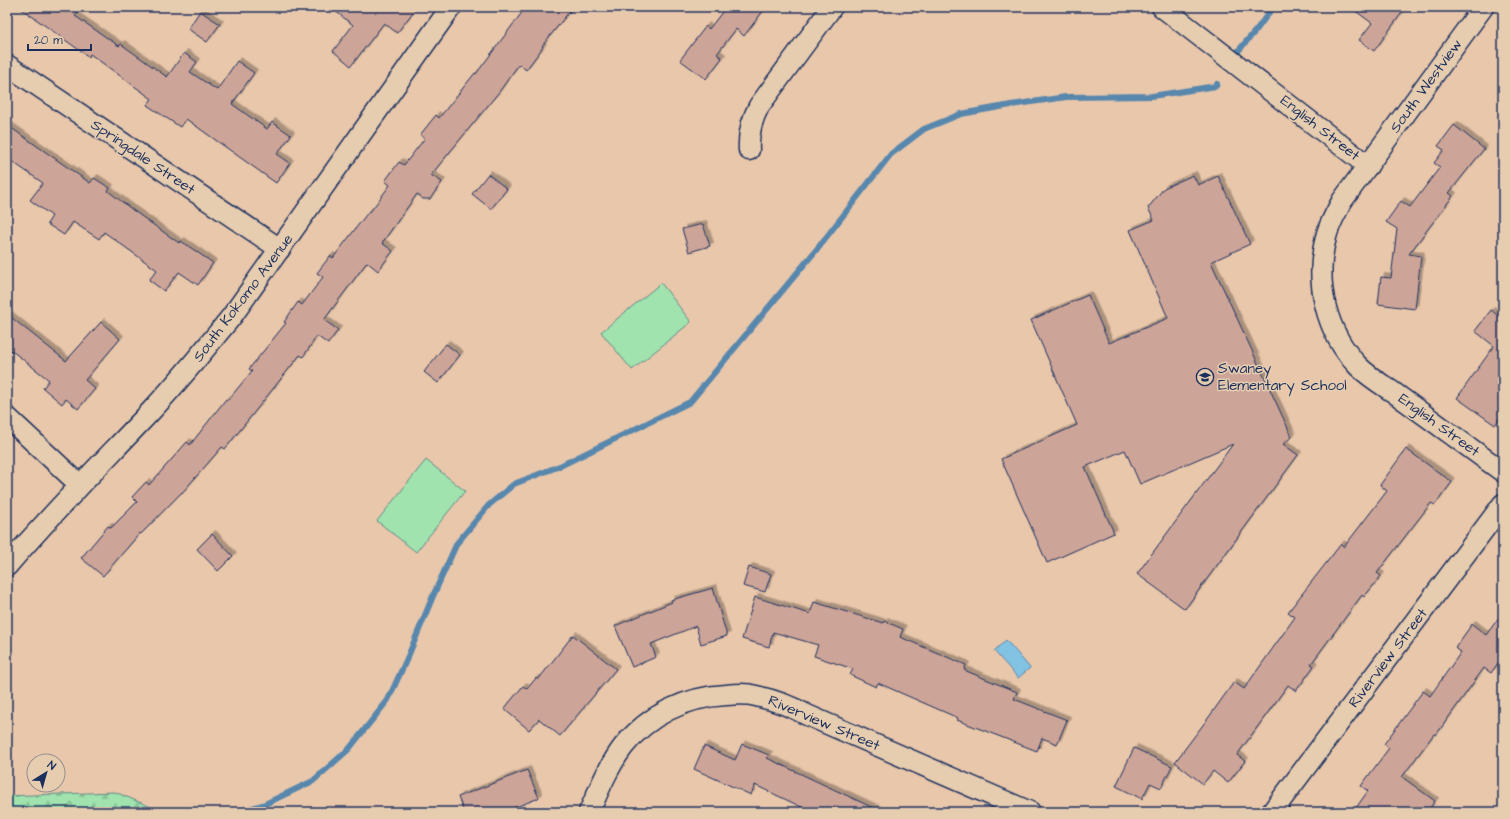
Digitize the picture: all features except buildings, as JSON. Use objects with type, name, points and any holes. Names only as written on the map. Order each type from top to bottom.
[{"type":"street","name":"South Kokomo Avenue","points":[[7,566],[193,364],[234,312],[280,249],[451,7]]},
{"type":"street","points":[[750,150],[748,139],[753,116],[832,7]]},
{"type":"street","name":"English Street","points":[[1162,7],[1368,166],[1342,201],[1326,236],[1321,270],[1324,303],[1329,320],[1340,343],[1358,366],[1374,380],[1393,392],[1503,472]]},
{"type":"street","name":"South Westview","points":[[1368,166],[1483,7]]},
{"type":"street","name":"Springdale Street","points":[[7,65],[280,249]]},
{"type":"street","points":[[7,417],[80,485]]},
{"type":"street","name":"Riverview Street","points":[[1272,812],[1503,504]]},
{"type":"street","name":"Riverview Street","points":[[589,812],[614,760],[624,746],[644,726],[668,710],[681,704],[708,696],[738,694],[755,695],[786,704],[1030,812]]},
{"type":"green space","points":[[661,283],[691,322],[632,370],[601,332]]},
{"type":"green space","points":[[426,460],[465,491],[416,552],[377,521]]},
{"type":"green space","points":[[115,792],[163,812],[7,812],[7,796]]},
{"type":"water","points":[[1006,640],[1030,668],[1018,678],[994,651]]},
{"type":"waterway","points":[[1233,57],[1257,29],[1273,7]]},
{"type":"waterway","points":[[239,812],[265,804],[313,781],[349,749],[388,700],[457,543],[489,505],[514,484],[562,465],[690,402],[817,249],[891,154],[924,129],[961,114],[1011,105],[1066,97],[1152,96],[1216,86],[1217,84]]},
{"type":"place","name":"Swaney Elementary School","points":[[1205,377]]}]
